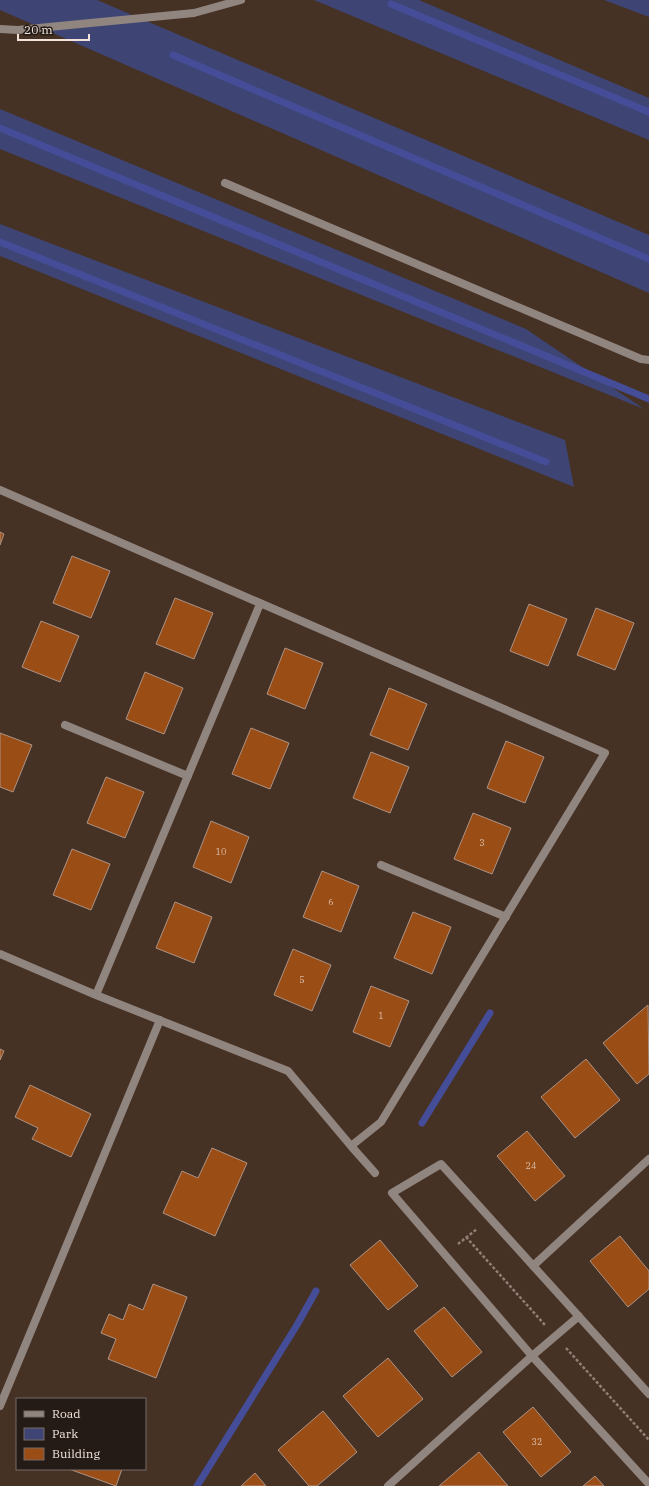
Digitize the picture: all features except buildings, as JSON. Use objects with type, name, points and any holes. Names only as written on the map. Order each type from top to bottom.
[{"type":"street","points":[[0,28],[18,30],[194,14],[241,0]]},
{"type":"street","points":[[225,183],[641,359],[649,360]]},
{"type":"street","points":[[0,490],[605,753],[381,1122],[351,1146]]},
{"type":"street","points":[[96,995],[260,604]]},
{"type":"street","points":[[65,725],[188,776]]},
{"type":"street","points":[[381,866],[506,917]]},
{"type":"street","points":[[0,954],[96,995],[288,1071],[351,1146],[376,1173]]},
{"type":"street","points":[[0,1406],[160,1020]]},
{"type":"street","points":[[533,1266],[649,1159]]},
{"type":"street","points":[[649,1394],[441,1164],[392,1193],[532,1356],[649,1484]]},
{"type":"street","points":[[388,1486],[532,1356],[579,1316]]},
{"type":"path","points":[[445,1255],[491,1219]]},
{"type":"green space","points":[[0,0],[97,0],[649,235],[649,293],[0,10]]},
{"type":"green space","points":[[314,0],[419,0],[649,98],[649,140]]},
{"type":"green space","points":[[604,0],[649,0],[649,17]]},
{"type":"green space","points":[[0,109],[526,329],[644,409],[0,149]]},
{"type":"green space","points":[[0,224],[565,440],[574,487],[0,256]]},
{"type":"waterway","points":[[391,4],[649,112]]},
{"type":"waterway","points":[[173,55],[649,259]]},
{"type":"waterway","points":[[0,128],[649,399]]},
{"type":"waterway","points":[[0,242],[546,462]]},
{"type":"waterway","points":[[422,1123],[490,1013]]},
{"type":"waterway","points":[[197,1486],[297,1325],[316,1291]]}]
